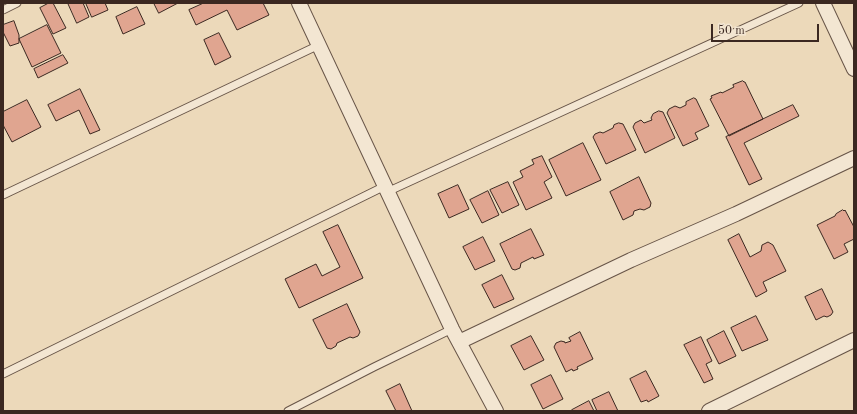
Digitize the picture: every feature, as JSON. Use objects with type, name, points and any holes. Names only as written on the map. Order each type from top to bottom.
[{"type":"street","points":[[299,3],[452,329],[496,411]]},
{"type":"street","points":[[823,3],[854,69]]},
{"type":"street","points":[[459,342],[631,260],[736,214],[854,158]]},
{"type":"street","points":[[709,411],[854,340]]},
{"type":"lane","points":[[3,10],[17,3]]},
{"type":"lane","points":[[3,374],[386,189],[799,3]]},
{"type":"lane","points":[[3,195],[319,45]]},
{"type":"lane","points":[[288,411],[452,329]]},
{"type":"building","points":[[49,3],[53,3],[66,28],[53,34],[40,8]]},
{"type":"building","points":[[68,3],[83,3],[89,17],[77,23]]},
{"type":"building","points":[[86,3],[105,3],[108,10],[92,17]]},
{"type":"building","points":[[154,3],[178,3],[159,13]]},
{"type":"building","points":[[204,3],[263,3],[269,15],[237,30],[227,10],[196,25],[189,10]]},
{"type":"building","points":[[137,7],[145,24],[123,34],[116,17]]},
{"type":"building","points":[[14,21],[19,35],[19,43],[10,46],[3,32],[3,25]]},
{"type":"building","points":[[47,25],[61,53],[32,67],[19,39]]},
{"type":"building","points":[[219,33],[231,57],[215,65],[204,40]]},
{"type":"building","points":[[63,55],[68,63],[38,78],[34,69]]},
{"type":"building","points":[[743,81],[745,82],[763,119],[729,136],[710,99],[712,98],[711,96],[721,92],[722,93],[734,87],[733,85]]},
{"type":"building","points":[[80,89],[100,130],[90,134],[79,110],[56,121],[48,105]]},
{"type":"building","points":[[694,98],[696,99],[709,126],[695,133],[698,139],[683,146],[667,113],[669,109],[675,106],[680,108],[686,105],[686,102]]},
{"type":"building","points":[[27,100],[41,127],[12,142],[3,125],[3,112]]},
{"type":"building","points":[[793,105],[799,116],[744,143],[762,179],[749,185],[726,137]]},
{"type":"building","points":[[659,111],[663,112],[675,138],[645,153],[633,127],[635,123],[641,120],[644,123],[652,120],[651,118],[653,114]]},
{"type":"building","points":[[619,123],[623,124],[636,150],[606,164],[593,137],[595,134],[600,132],[603,133]]},
{"type":"building","points":[[583,143],[601,180],[566,196],[549,160]]},
{"type":"building","points":[[542,156],[552,177],[544,182],[552,198],[526,210],[513,182],[523,177],[520,171],[534,164],[532,160]]},
{"type":"building","points":[[639,177],[651,203],[650,207],[644,210],[640,209],[634,211],[633,215],[623,220],[610,192]]},
{"type":"building","points":[[508,182],[519,205],[502,213],[490,190]]},
{"type":"building","points":[[458,185],[469,209],[449,218],[438,194]]},
{"type":"building","points":[[488,191],[499,215],[482,223],[470,200]]},
{"type":"building","points":[[845,210],[854,227],[854,239],[844,244],[848,252],[834,259],[817,225]]},
{"type":"building","points":[[338,225],[363,278],[299,308],[285,279],[316,264],[322,276],[340,267],[323,232]]},
{"type":"building","points":[[531,229],[544,255],[534,259],[533,257],[521,263],[520,268],[515,270],[512,269],[500,244]]},
{"type":"building","points":[[739,234],[750,257],[761,251],[762,245],[768,242],[773,245],[786,271],[763,282],[767,291],[756,297],[728,240]]},
{"type":"building","points":[[483,237],[495,261],[475,270],[463,247]]},
{"type":"building","points":[[502,275],[514,299],[494,308],[482,285]]},
{"type":"building","points":[[822,289],[833,312],[827,317],[824,316],[816,320],[805,297]]},
{"type":"building","points":[[347,304],[360,332],[358,336],[353,338],[350,337],[337,343],[336,346],[331,349],[327,348],[313,320]]},
{"type":"building","points":[[756,316],[768,340],[742,351],[731,328]]},
{"type":"building","points":[[724,331],[736,356],[719,364],[707,340]]},
{"type":"building","points":[[580,332],[593,359],[577,367],[578,369],[573,371],[572,369],[566,372],[554,347],[556,343],[561,341],[565,343],[571,341],[569,338]]},
{"type":"building","points":[[531,336],[544,360],[524,370],[511,346]]},
{"type":"building","points":[[701,337],[712,361],[706,364],[713,379],[704,383],[684,345]]},
{"type":"building","points":[[646,371],[659,396],[648,402],[647,400],[641,402],[630,379]]},
{"type":"building","points":[[551,375],[563,399],[543,409],[531,385]]},
{"type":"building","points":[[400,384],[412,411],[396,411],[386,391]]},
{"type":"building","points":[[609,392],[618,411],[597,411],[592,400]]},
{"type":"building","points":[[589,401],[594,411],[572,410]]}]
